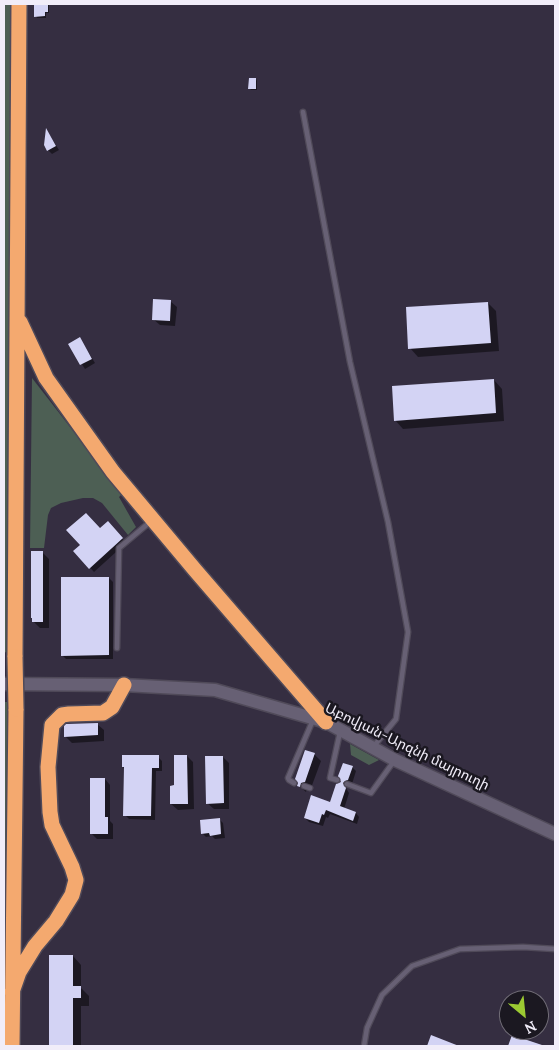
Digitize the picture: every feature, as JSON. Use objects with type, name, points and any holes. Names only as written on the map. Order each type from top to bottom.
[{"type":"highway","points":[[12,1046],[16,709],[19,4]]},
{"type":"highway","points":[[18,317],[46,378],[113,472],[320,720]]},
{"type":"highway","points":[[12,992],[19,972],[35,946],[56,921],[72,896],[76,880],[72,867],[52,825],[48,767],[52,725],[62,715],[103,713],[112,707],[124,684]]},
{"type":"main road","name":"Աբովյան-Արզնի մայրուղի","points":[[4,684],[124,684],[215,690],[320,720],[374,747],[395,760],[555,834]]},
{"type":"lane","points":[[303,112],[350,362],[388,522],[408,632],[396,719],[374,747]]},
{"type":"lane","points":[[118,648],[119,548],[153,520]]},
{"type":"lane","points":[[294,783],[288,778],[320,720]]},
{"type":"lane","points":[[337,780],[330,778],[340,729]]},
{"type":"lane","points":[[347,784],[371,793],[395,760]]},
{"type":"lane","points":[[364,1046],[367,1028],[382,995],[412,966],[460,949],[523,948],[555,950]]},
{"type":"green space","points":[[4,4],[11,4],[9,653],[4,652]]},
{"type":"green space","points":[[32,378],[122,494],[119,497],[136,527],[128,535],[102,503],[93,498],[83,498],[61,503],[51,508],[48,515],[44,548],[30,548]]},
{"type":"green space","points":[[4,702],[9,702],[7,1046],[4,1046]]},
{"type":"green space","points":[[350,744],[379,760],[369,765],[351,755]]},
{"type":"building","points":[[34,4],[48,4],[48,12],[45,12],[45,16],[34,17]]},
{"type":"building","points":[[249,78],[256,78],[256,89],[248,89]]},
{"type":"building","points":[[46,128],[56,146],[47,151],[44,145]]},
{"type":"building","points":[[153,299],[171,300],[170,321],[152,320]]},
{"type":"building","points":[[488,302],[491,343],[408,349],[406,307]]},
{"type":"building","points":[[80,337],[92,359],[80,365],[68,344]]},
{"type":"building","points":[[494,379],[496,413],[394,421],[392,386]]},
{"type":"building","points":[[86,513],[100,528],[108,521],[123,538],[89,569],[73,551],[80,545],[66,530]]},
{"type":"building","points":[[31,551],[43,551],[43,622],[32,622],[31,618]]},
{"type":"building","points":[[61,577],[109,577],[109,655],[61,656]]},
{"type":"building","points":[[98,723],[98,735],[64,737],[64,726],[66,724]]},
{"type":"building","points":[[305,750],[315,753],[305,782],[301,783],[300,787],[297,786],[298,783],[295,779]]},
{"type":"building","points":[[122,755],[159,755],[159,768],[152,768],[151,816],[123,816],[124,767],[122,767]]},
{"type":"building","points":[[174,755],[187,755],[188,804],[170,804],[170,786],[174,785]]},
{"type":"building","points":[[205,756],[223,756],[224,803],[206,804]]},
{"type":"building","points":[[343,763],[353,766],[348,780],[343,783],[346,788],[340,806],[356,812],[353,821],[326,810],[324,815],[322,814],[319,823],[304,818],[311,795],[330,802],[336,784],[341,782],[338,776]]},
{"type":"building","points":[[90,778],[105,778],[105,817],[108,817],[108,834],[90,834]]},
{"type":"building","points":[[220,818],[221,834],[210,836],[209,833],[201,834],[200,820]]},
{"type":"building","points":[[49,955],[73,955],[73,986],[81,986],[81,998],[73,998],[73,1046],[49,1046]]},
{"type":"building","points":[[431,1035],[459,1046],[427,1046]]},
{"type":"building","points":[[510,1040],[527,1040],[542,1045],[542,1046],[508,1046]]}]
